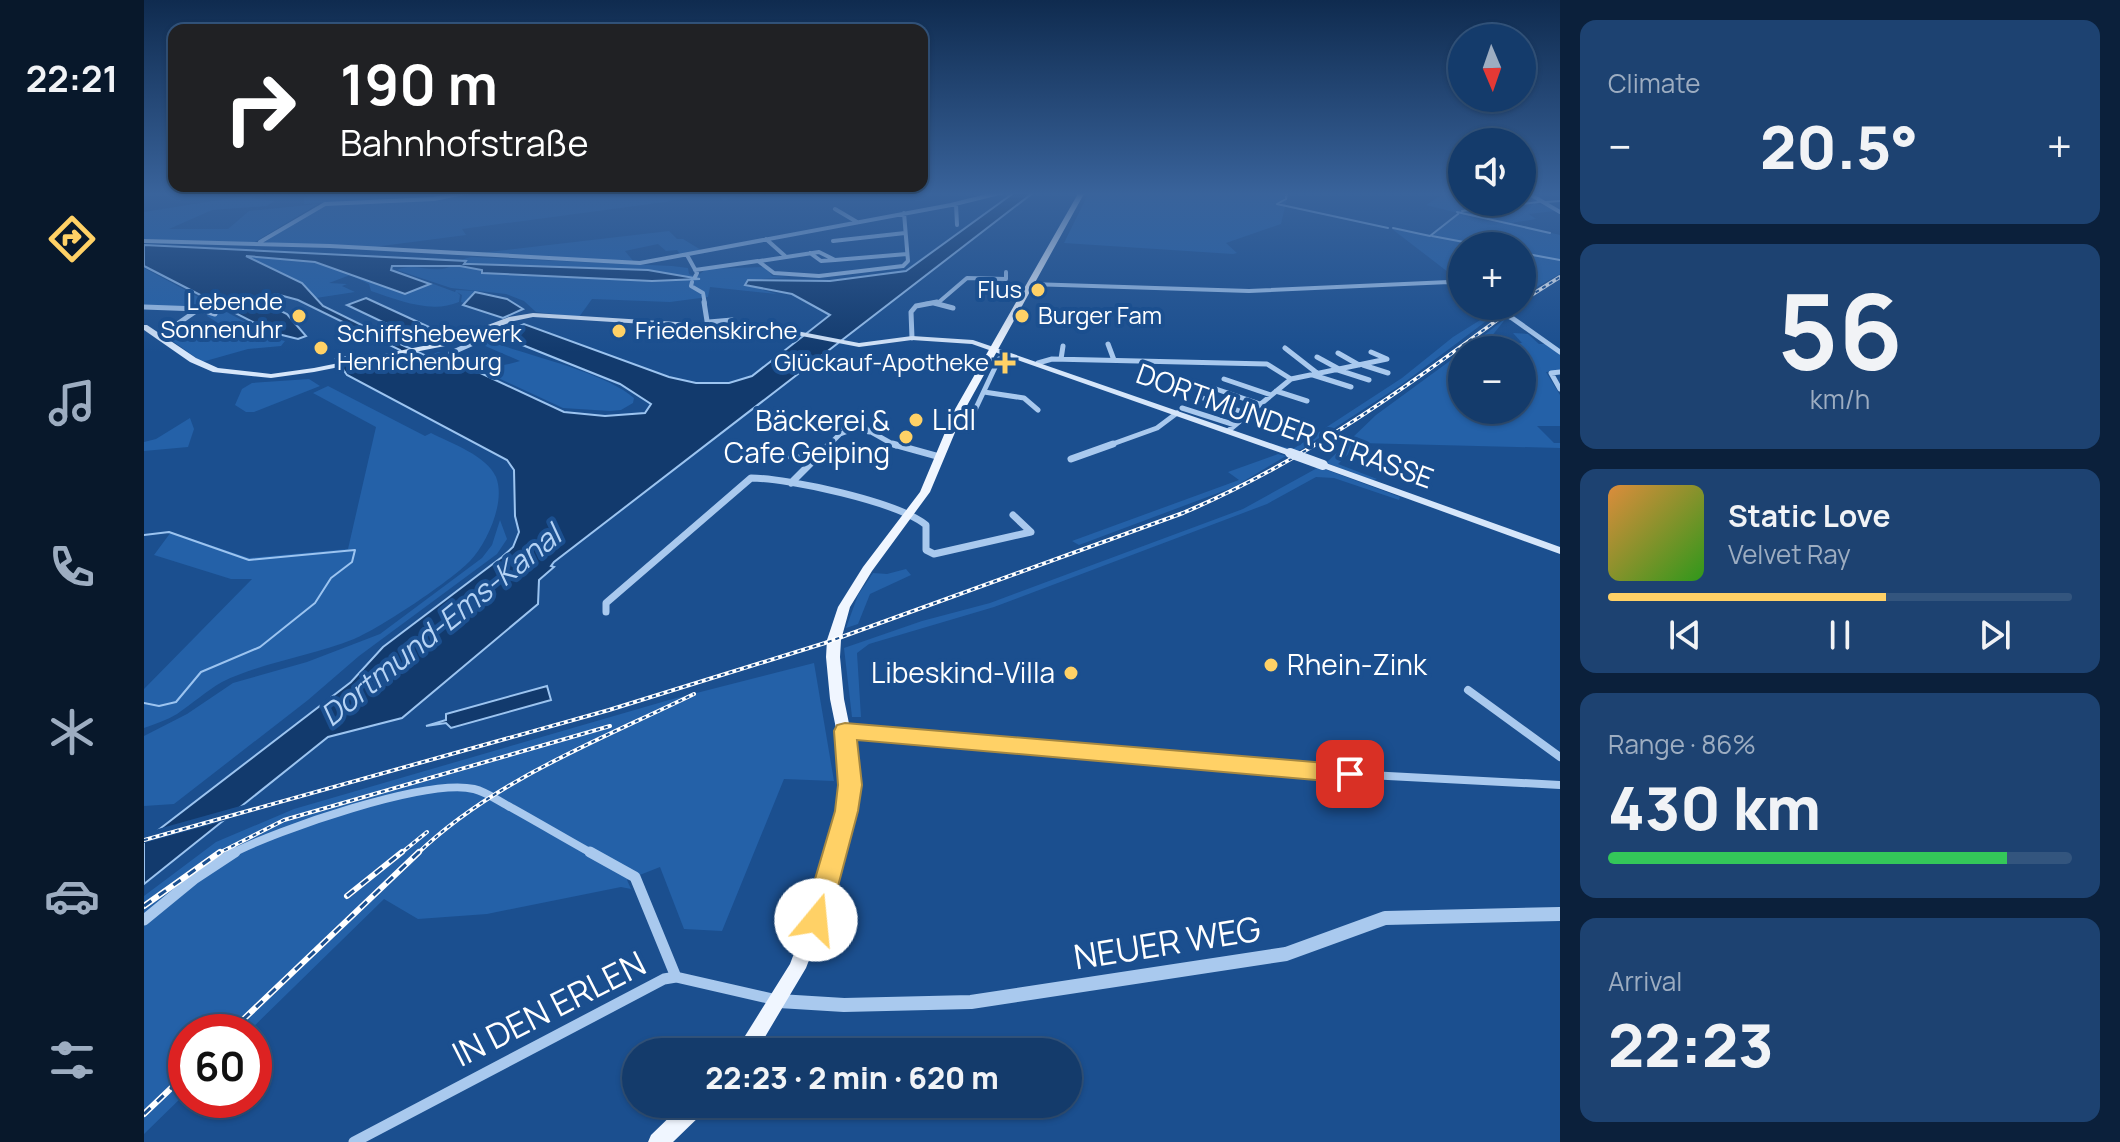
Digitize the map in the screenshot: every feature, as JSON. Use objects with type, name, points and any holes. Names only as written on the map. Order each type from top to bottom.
[{"type":"main road","points":[[754,1038],[797,968],[816,920],[841,837],[850,785],[845,731],[833,674],[838,625],[859,580],[909,517],[928,487],[959,411],[1052,245]]},
{"type":"main road","name":"DORTMUNDER STRASSE","points":[[144,327],[193,360],[226,373],[271,376],[420,349],[467,337],[516,318],[537,315],[668,325],[709,324],[805,334],[866,345],[912,338],[973,342],[1232,428],[1290,453],[1560,551]]},
{"type":"main road","points":[[658,1142],[683,1118]]},
{"type":"street","points":[[301,245],[636,263],[733,245]]},
{"type":"street","points":[[734,245],[746,262]]},
{"type":"street","points":[[772,245],[786,265]]},
{"type":"street","points":[[760,261],[774,273],[824,276],[903,266],[907,263],[906,245]]},
{"type":"street","points":[[695,270],[810,253],[821,261],[907,254]]},
{"type":"street","points":[[687,255],[695,270],[691,286],[703,293],[709,324],[732,320]]},
{"type":"street","points":[[934,303],[967,278],[1006,279],[1006,272]]},
{"type":"street","points":[[1030,284],[1249,291],[1448,284]]},
{"type":"street","points":[[912,338],[911,310],[916,306],[934,303],[953,308]]},
{"type":"street","points":[[144,307],[199,309],[215,314]]},
{"type":"street","points":[[170,329],[199,309]]},
{"type":"street","points":[[1515,320],[1560,352]]},
{"type":"street","points":[[661,336],[668,325]]},
{"type":"street","points":[[451,353],[480,342],[467,337]]},
{"type":"street","points":[[1108,344],[1114,360]]},
{"type":"street","points":[[1061,359],[1063,346]]},
{"type":"street","points":[[1285,348],[1314,374],[1351,387]]},
{"type":"street","points":[[1127,352],[1130,360]]},
{"type":"street","points":[[1152,352],[1156,361]]},
{"type":"street","points":[[1232,428],[1291,379],[1387,359],[1371,352]]},
{"type":"street","points":[[1178,353],[1182,362]]},
{"type":"street","points":[[1204,353],[1209,362]]},
{"type":"street","points":[[1338,353],[1361,365],[1388,373]]},
{"type":"street","points":[[1317,357],[1337,369],[1369,380]]},
{"type":"street","points":[[959,411],[975,410],[999,359],[1003,358]]},
{"type":"street","points":[[1038,363],[1061,359],[1267,364],[1291,379]]},
{"type":"street","points":[[1560,372],[1551,373],[1560,389]]},
{"type":"street","points":[[1224,379],[1307,401]]},
{"type":"street","points":[[1213,388],[1260,404]]},
{"type":"street","points":[[984,392],[1024,398],[1038,410]]},
{"type":"street","points":[[1203,398],[1248,414]]},
{"type":"street","points":[[1071,459],[1157,428],[1180,410]]},
{"type":"street","points":[[870,432],[839,427],[837,422],[850,420],[898,447],[940,457]]},
{"type":"street","points":[[791,483],[840,434],[857,430]]},
{"type":"street","points":[[771,450],[812,462]]},
{"type":"street","points":[[606,612],[606,603],[745,481],[765,477],[909,517],[925,524],[927,552],[940,554],[1031,532],[1013,515]]},
{"type":"street","points":[[1468,690],[1560,757]]},
{"type":"street","points":[[845,731],[1350,774],[1560,785]]},
{"type":"street","points":[[144,920],[213,865],[269,835],[301,823],[423,791],[463,786],[481,791],[635,877],[676,977]]},
{"type":"street","name":"NEUER WEG","points":[[779,1001],[844,1005],[971,1002],[1286,954],[1385,918],[1560,914]]},
{"type":"street","name":"IN DEN ERLEN","points":[[354,1142],[664,979],[676,977],[779,1001]]},
{"type":"shaded area","points":[[327,245],[387,245],[374,247]]},
{"type":"shaded area","points":[[547,245],[652,245],[625,251],[634,262],[481,253]]},
{"type":"shaded area","points":[[659,245],[693,245],[701,250],[681,255],[677,250],[666,251]]},
{"type":"shaded area","points":[[1099,245],[1229,245],[1237,253]]},
{"type":"shaded area","points":[[1413,245],[1448,245],[1448,272]]},
{"type":"shaded area","points":[[1536,245],[1560,245],[1560,274],[1536,287]]},
{"type":"shaded area","points":[[245,256],[315,262],[382,286],[430,284],[428,282],[455,292],[475,291],[464,303],[461,302],[462,295],[457,292],[459,302],[426,306],[371,291],[369,284],[350,275],[329,283],[347,284],[342,286],[355,292],[316,298],[302,283]]},
{"type":"shaded area","points":[[471,257],[672,266],[688,268],[689,274],[696,277],[706,269],[766,267],[772,276],[789,277],[748,280],[745,285],[777,294],[710,287],[708,297],[670,302],[592,299],[579,317],[536,312],[524,301],[506,294],[451,288],[397,270],[408,267],[442,269]]},
{"type":"shaded area","points":[[144,268],[264,332],[258,334],[285,341],[281,346],[248,349],[202,362],[164,335],[177,338],[231,331],[207,316],[210,311],[204,307],[144,306]]},
{"type":"shaded area","points":[[1480,320],[1488,320],[1466,336],[1455,336]]},
{"type":"shaded area","points":[[1503,320],[1505,320],[1492,336],[1483,336]]},
{"type":"shaded area","points":[[489,341],[566,365],[605,381],[634,398],[633,403],[621,410],[610,411],[563,408],[479,369],[431,355],[438,352],[487,366],[520,361],[483,345]]},
{"type":"shaded area","points":[[1448,341],[1448,350],[1401,385],[1302,449],[1295,452],[1267,443],[1293,449],[1402,378]]},
{"type":"shaded area","points":[[1536,341],[1560,355],[1560,371],[1546,372],[1560,395],[1560,426],[1537,426],[1554,443],[1560,443],[1560,448],[1360,443],[1338,464],[1377,479],[1373,480],[1326,463],[1376,415],[1448,362],[1448,424],[1536,424]]},
{"type":"shaded area","points":[[309,379],[320,386],[254,412],[246,412],[235,405],[242,389],[252,383]]},
{"type":"shaded area","points":[[328,386],[425,436],[431,433],[458,446],[477,456],[491,469],[496,477],[499,498],[483,544],[470,561],[447,580],[366,633],[338,645],[238,675],[222,682],[177,714],[144,728],[144,689],[252,579],[231,579],[154,555],[171,532],[249,558],[348,549],[376,427],[313,393]]},
{"type":"shaded area","points":[[190,418],[194,429],[188,447],[144,451],[144,442],[156,439]]},
{"type":"shaded area","points":[[1278,454],[1286,456],[1234,487],[1079,545],[1072,541],[1239,480],[1228,472]]},
{"type":"shaded area","points":[[1319,467],[1400,497],[1399,500],[1334,478],[1316,477],[1267,504],[994,607],[869,644],[857,653],[861,717],[852,717],[844,648],[922,621],[990,603],[1243,509]]},
{"type":"shaded area","points":[[500,520],[507,539],[497,554],[359,656],[308,700],[174,804],[144,806],[144,736],[187,714],[233,683],[307,662],[380,634],[482,558],[492,545]]},
{"type":"shaded area","points":[[906,569],[911,575],[870,594],[858,624],[846,628],[858,595],[873,573],[887,574]]},
{"type":"shaded area","points":[[814,663],[834,781],[784,779],[722,931],[684,929],[660,867],[627,880],[631,889],[621,887],[487,914],[418,919],[384,899],[266,1014],[168,1014],[168,1111],[144,1134],[144,896],[216,842],[294,809],[669,700]]},
{"type":"water","name":"Dortmund-Ems-Kanal","points":[[144,245],[466,261],[464,264],[648,270],[700,279],[652,281],[482,273],[482,270],[460,266],[392,266],[391,270],[430,284],[405,294],[315,262],[246,256],[302,283],[323,306],[435,360],[474,370],[564,412],[605,416],[645,413],[651,404],[620,384],[510,340],[502,334],[524,324],[669,377],[696,383],[729,383],[752,376],[830,315],[792,294],[745,285],[748,280],[830,281],[906,271],[941,245],[965,245],[554,562],[551,566],[554,567],[539,580],[538,604],[402,718],[328,737],[144,884],[144,841],[351,682],[383,647],[502,557],[513,547],[519,532],[515,516],[514,470],[507,460],[347,375],[336,359],[344,357],[401,371],[414,366],[400,350],[298,300],[276,294],[259,300],[287,314],[306,336],[298,339],[274,333],[144,266]]},
{"type":"water","points":[[475,292],[507,299],[523,309],[503,318],[463,305]]},
{"type":"water","points":[[366,298],[429,327],[410,335],[347,305]]},
{"type":"water","points":[[547,686],[551,700],[451,728],[446,723],[426,726],[446,720],[446,714]]},
{"type":"pier","points":[[251,803],[231,819],[144,843],[144,836],[151,831]]},
{"type":"waterway","points":[[1536,256],[1560,260]]},
{"type":"waterway","points":[[144,535],[169,532],[249,560],[355,550],[352,562],[331,578],[315,603],[260,647],[201,672],[176,702],[159,706],[144,703]]},
{"type":"railway","points":[[1536,292],[1560,277]]},
{"type":"railway","points":[[144,840],[609,710],[825,643],[1183,513],[1272,470],[1356,420],[1497,320]]},
{"type":"railway","points":[[417,854],[447,828],[514,783],[585,745],[694,694]]},
{"type":"railway","points":[[218,854],[284,820],[610,726]]},
{"type":"railway","points":[[400,854],[427,832]]},
{"type":"railway","points":[[347,896],[402,852]]},
{"type":"railway","points":[[249,1014],[419,852]]},
{"type":"railway","points":[[144,906],[218,854]]},
{"type":"railway","points":[[144,1114],[168,1091]]},
{"type":"place","name":"Flus","points":[[1038,290]]},
{"type":"place","name":"Lebende Sonnenuhr","points":[[299,316]]},
{"type":"place","name":"Burger Fam","points":[[1022,316]]},
{"type":"place","name":"Friedenskirche","points":[[619,331]]},
{"type":"place","name":"Schiffshebewerk Henrichenburg","points":[[321,348]]},
{"type":"place","name":"Glückauf-Apotheke","points":[[1005,363]]},
{"type":"place","name":"Lidl","points":[[916,420]]},
{"type":"place","name":"Bäckerei & Cafe Geiping","points":[[906,437]]},
{"type":"place","name":"Rhein-Zink","points":[[1271,665]]},
{"type":"place","name":"Libeskind-Villa","points":[[1071,673]]},
{"type":"route","points":[[816,920],[841,837],[850,785],[845,731],[1350,774]]}]
